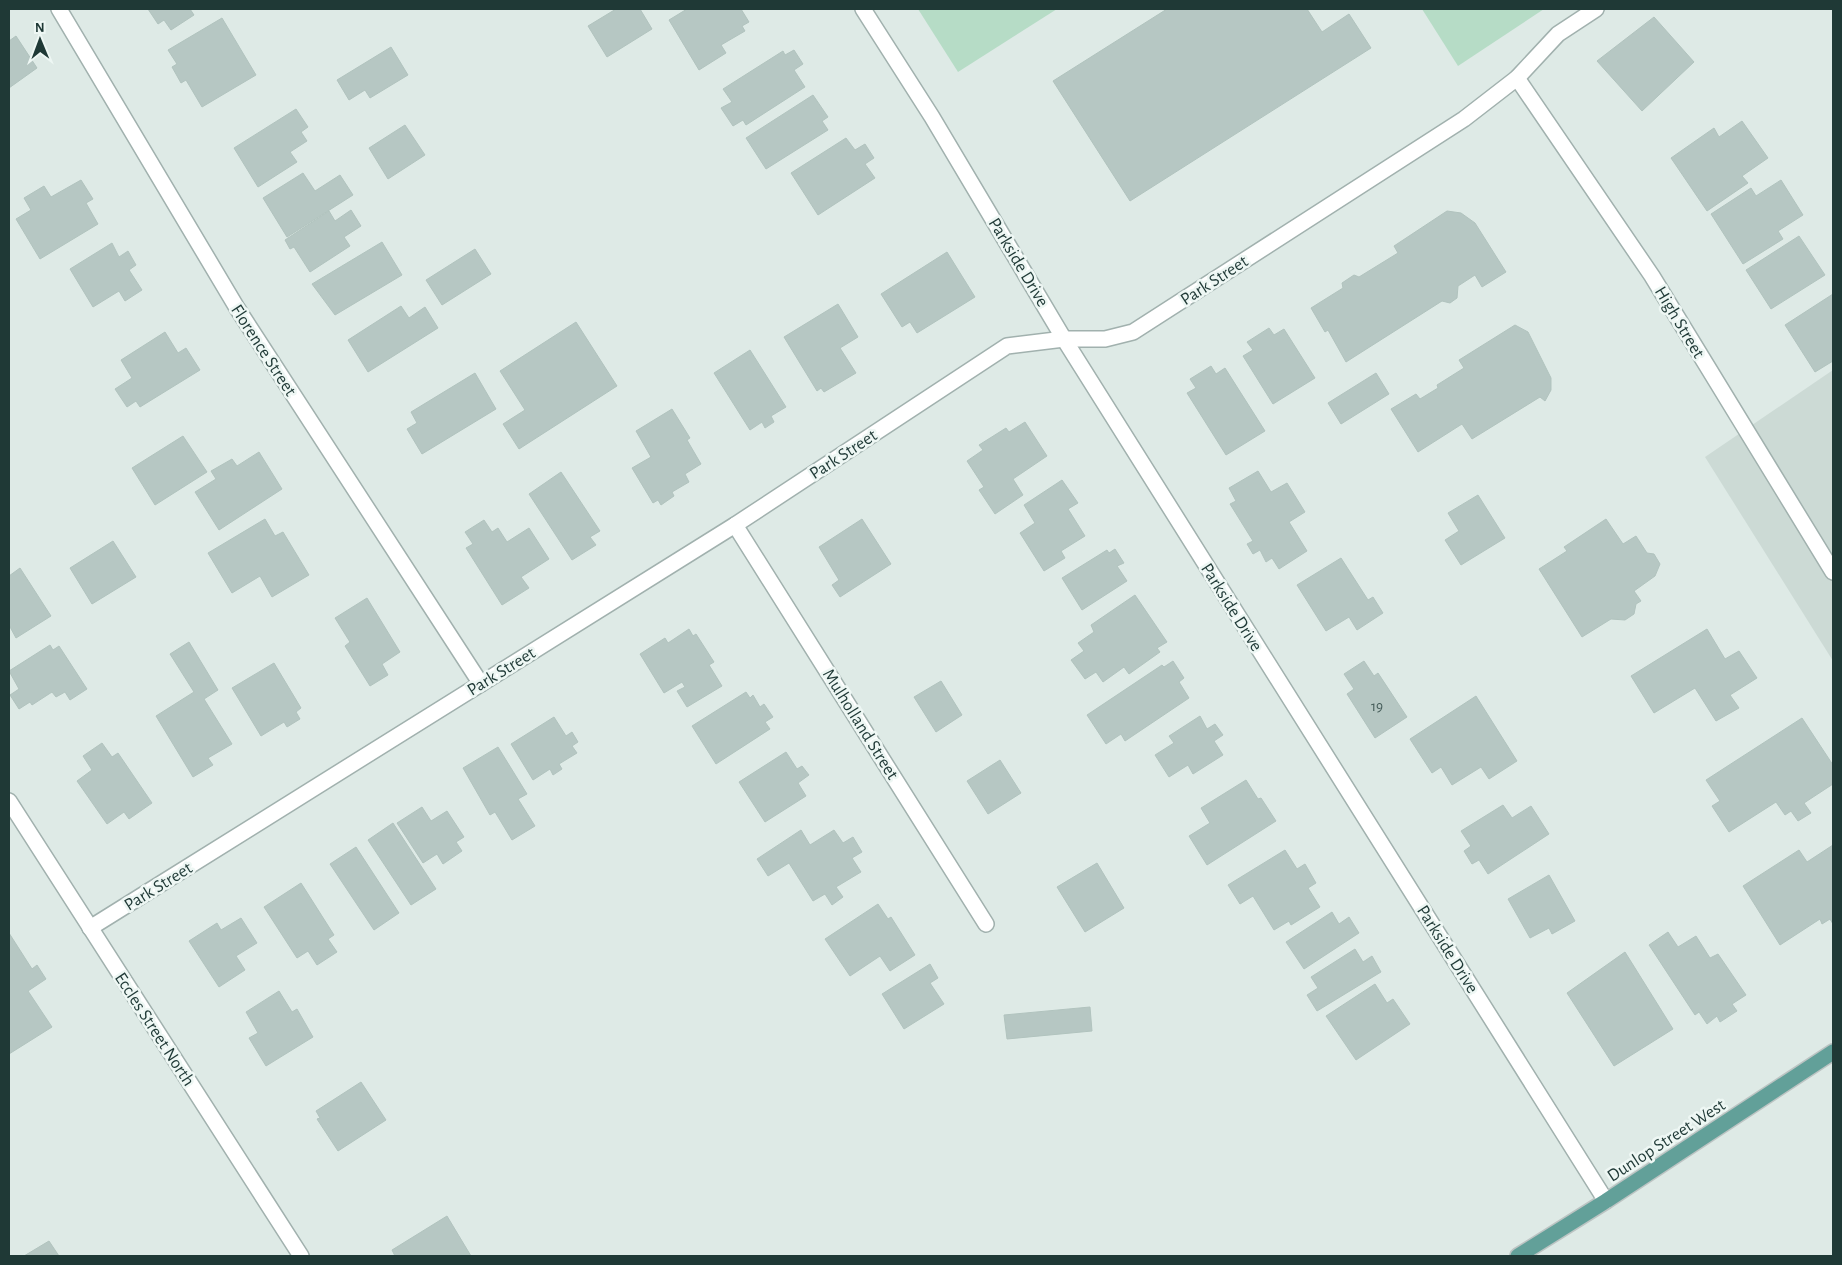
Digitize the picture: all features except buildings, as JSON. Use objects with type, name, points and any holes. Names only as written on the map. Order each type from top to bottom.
[{"type":"main road","name":"Dunlop Street West","points":[[1518,1256],[1606,1201],[1833,1052]]},
{"type":"street","name":"Florence Street","points":[[58,9],[237,308],[481,684]]},
{"type":"street","name":"Parkside Drive","points":[[863,9],[932,117],[1064,339],[1606,1201]]},
{"type":"street","name":"Park Street","points":[[90,928],[735,525],[1007,346],[1064,339],[1105,340],[1133,332],[1464,119],[1517,78],[1558,34],[1596,9]]},
{"type":"street","name":"High Street","points":[[1517,78],[1652,276],[1833,572]]},
{"type":"street","name":"Mulholland Street","points":[[735,525],[986,924]]},
{"type":"street","name":"Eccles Street North","points":[[9,801],[301,1256]]},
{"type":"shaded area","points":[[1833,370],[1833,661],[1705,457]]},
{"type":"green space","points":[[918,9],[1057,9],[958,72]]},
{"type":"green space","points":[[1422,9],[1544,9],[1458,66]]}]
